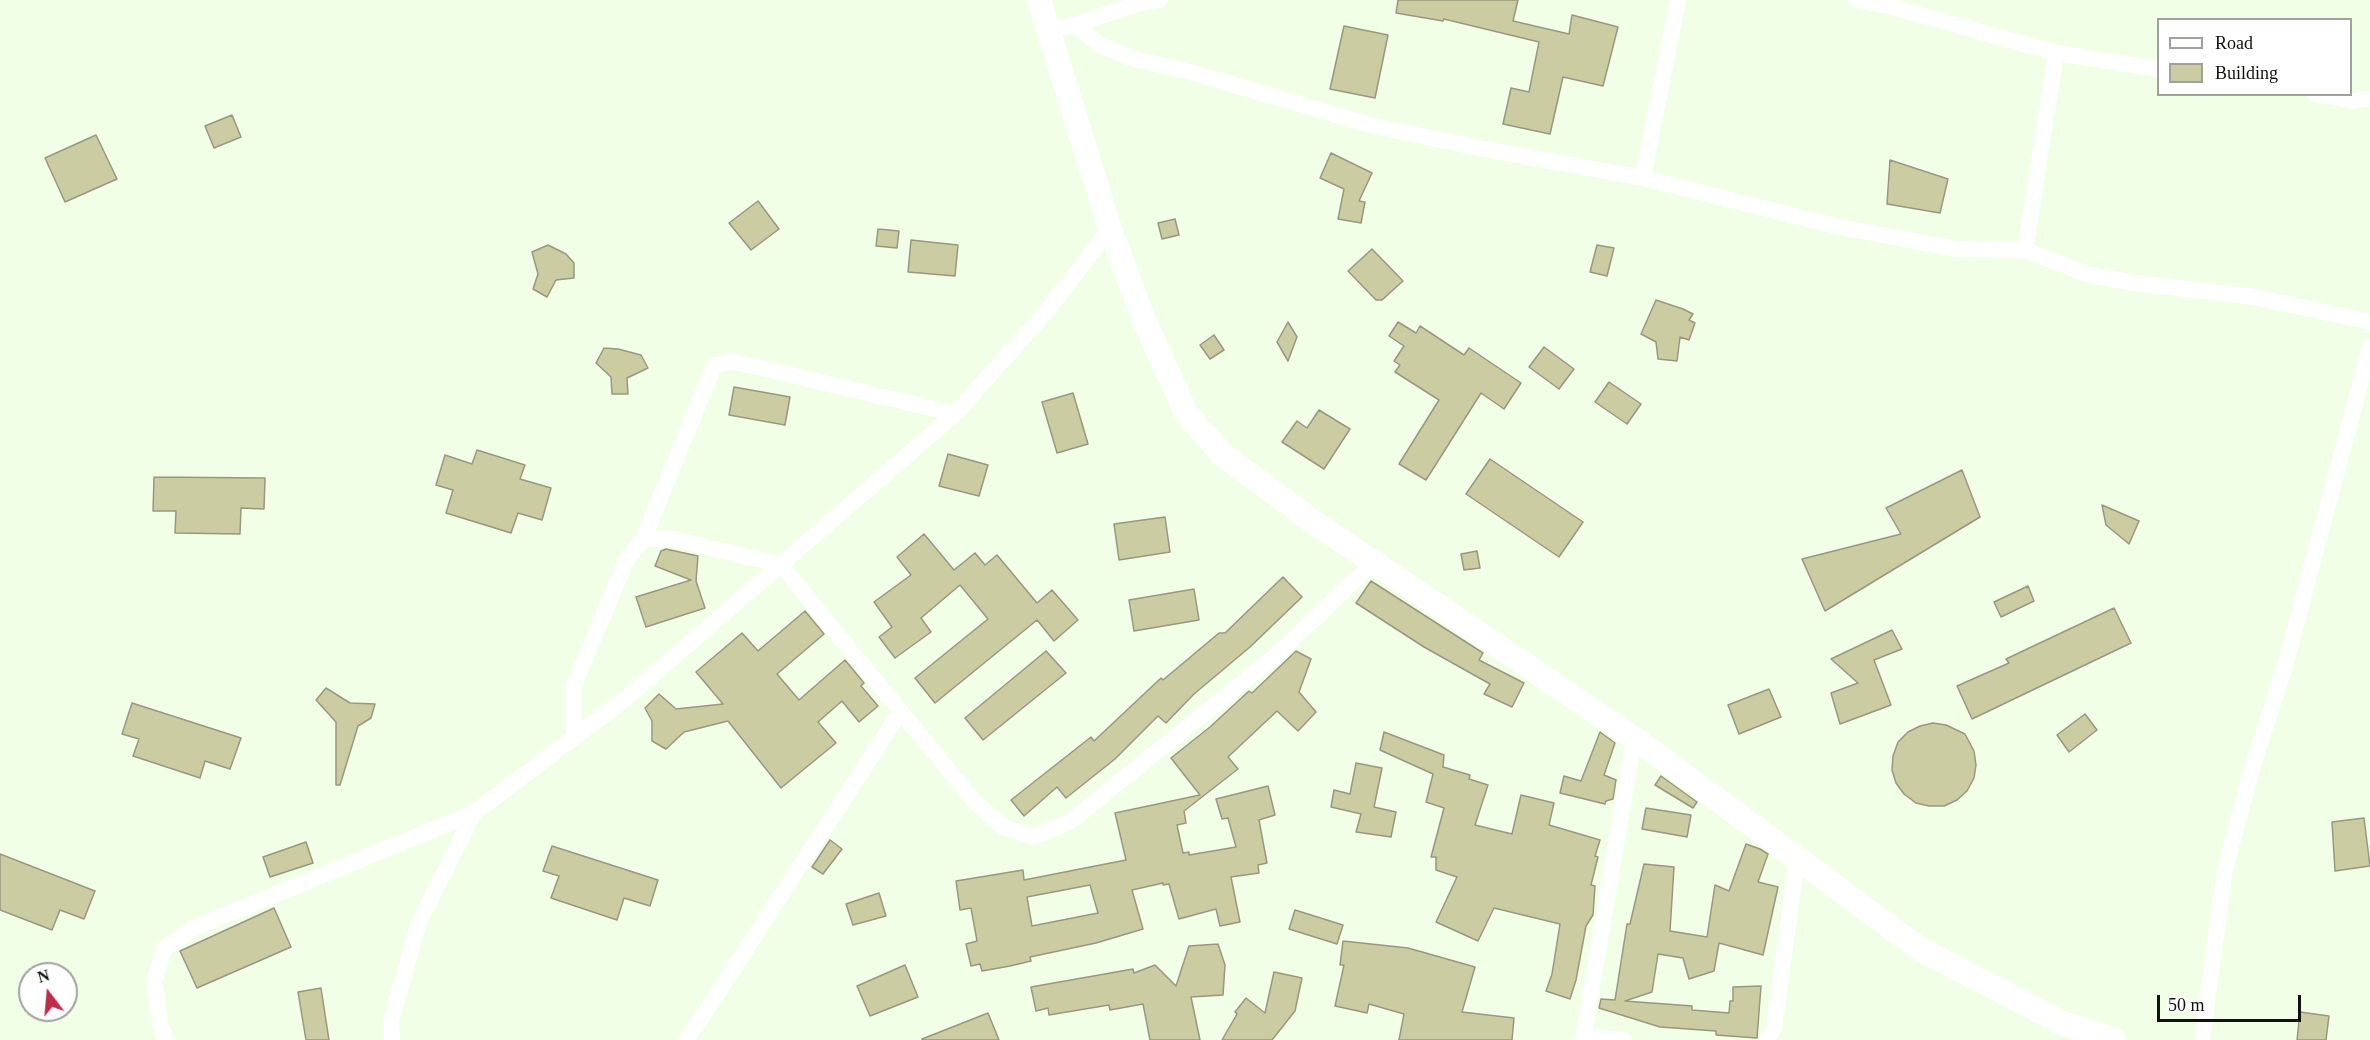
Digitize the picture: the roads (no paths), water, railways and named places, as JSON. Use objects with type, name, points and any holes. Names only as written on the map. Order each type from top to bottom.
[{"type":"street","points":[[1039,0],[1110,228],[1144,320],[1186,413],[1223,455],[1311,520],[1634,738],[1920,949],[2060,1022],[2114,1040]]},
{"type":"street","points":[[1048,29],[1075,25],[1140,3],[1160,0]]},
{"type":"street","points":[[1643,178],[1678,0]]},
{"type":"street","points":[[1856,0],[1888,6],[2056,53],[2157,69]]},
{"type":"street","points":[[1075,25],[1100,45],[1131,58],[1190,72],[1374,126],[1484,150],[1643,178],[1846,228],[1956,249],[2025,250],[2089,275],[2135,284],[2254,297],[2370,322]]},
{"type":"street","points":[[2025,250],[2056,53]]},
{"type":"street","points":[[2326,96],[2354,101],[2370,98]]},
{"type":"street","points":[[167,1040],[161,1028],[154,982],[164,949],[194,928],[474,813],[624,700],[955,414],[1046,312],[1110,228]]},
{"type":"street","points":[[2202,1040],[2225,869],[2253,765],[2285,666],[2370,347]]},
{"type":"street","points":[[574,738],[574,685],[627,558],[643,540],[714,366],[732,361],[955,414]]},
{"type":"street","points":[[643,540],[670,538],[781,565],[973,800],[1003,827],[1034,837],[1071,821],[1273,658],[1374,562]]},
{"type":"street","points":[[687,1040],[901,711]]},
{"type":"street","points":[[1624,1040],[1584,1039],[1634,738]]},
{"type":"street","points":[[392,1040],[391,1021],[419,922],[474,813]]},
{"type":"street","points":[[1767,1040],[1774,1029],[1797,858]]}]
